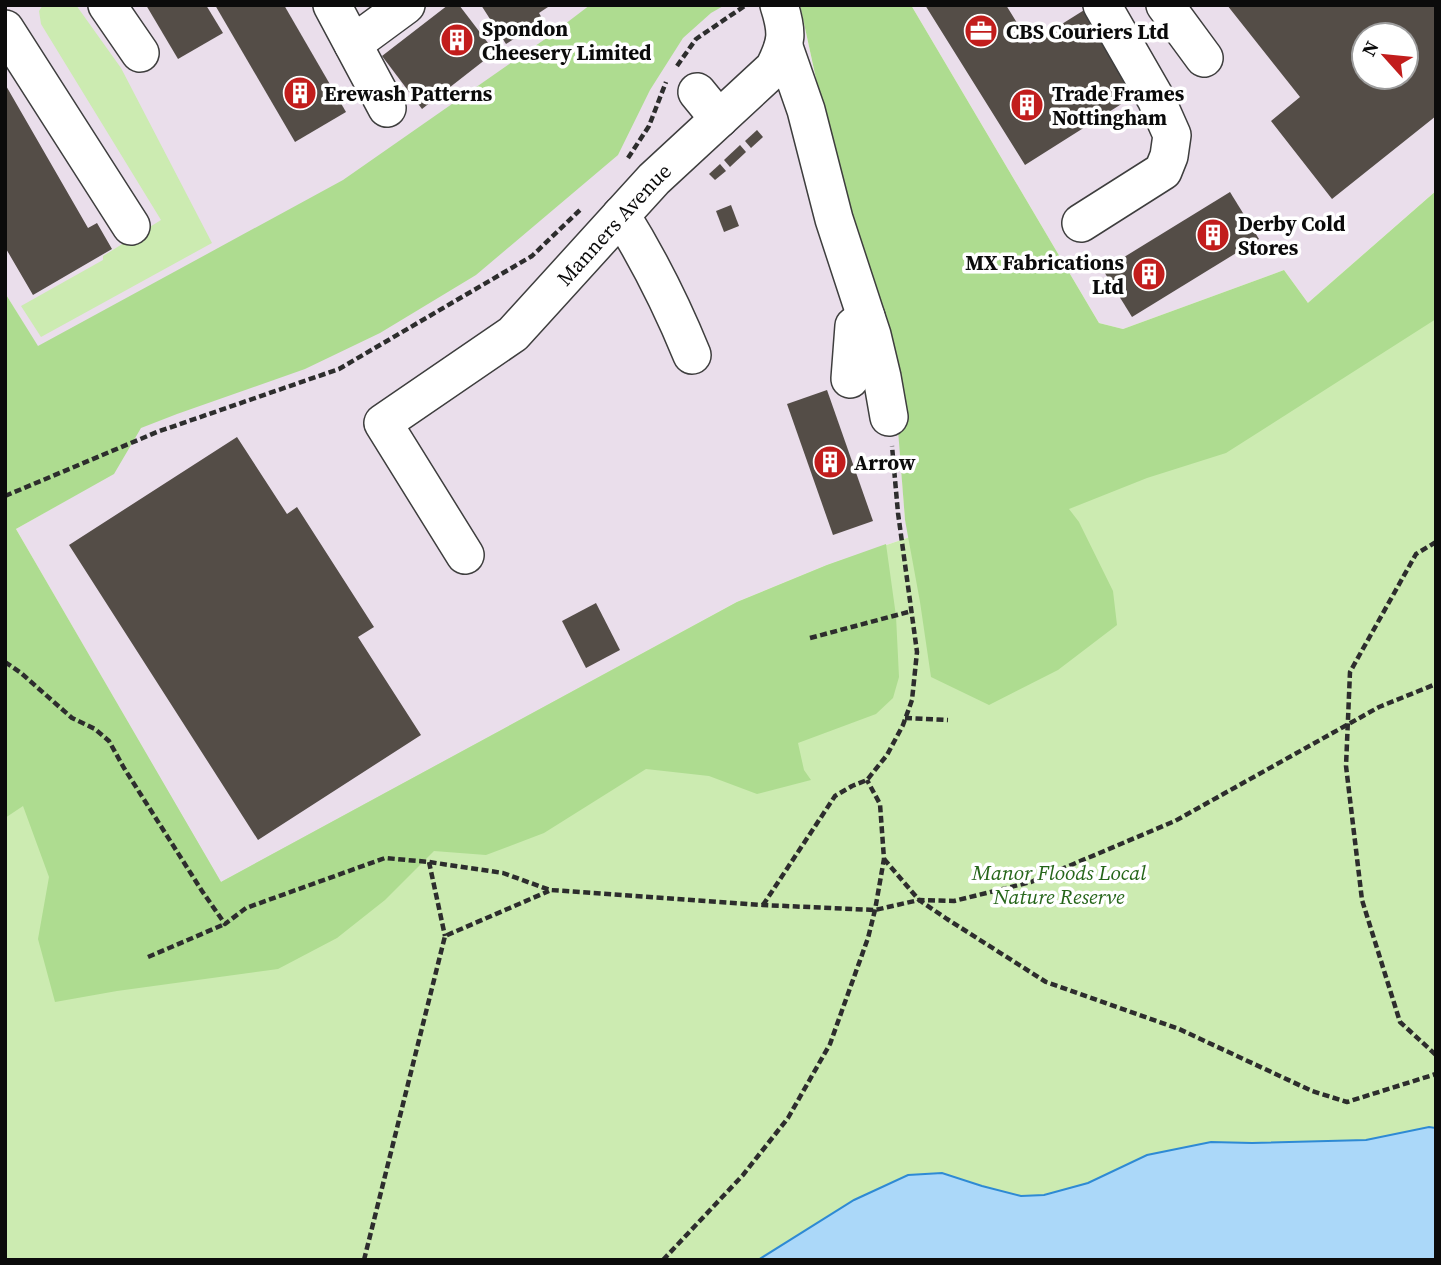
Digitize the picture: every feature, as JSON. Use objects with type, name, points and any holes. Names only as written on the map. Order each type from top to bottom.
[{"type":"street","points":[[5,16],[19,5]]},
{"type":"street","points":[[107,5],[140,53]]},
{"type":"street","points":[[332,5],[387,108]]},
{"type":"street","points":[[353,44],[406,5]]},
{"type":"street","points":[[779,5],[785,24],[784,47],[806,110],[834,219],[866,317],[883,377],[889,417]]},
{"type":"street","points":[[1081,223],[1163,171],[1170,146],[1171,135],[1156,99],[1102,5]]},
{"type":"street","points":[[1165,5],[1204,58]]},
{"type":"street","points":[[5,29],[131,226]]},
{"type":"street","name":"Manners Avenue","points":[[464,555],[383,423],[513,334],[605,208],[654,179],[708,106],[766,90],[784,47]]},
{"type":"street","points":[[605,208],[637,240],[672,306],[692,355]]},
{"type":"street","points":[[850,379],[854,326],[866,317]]},
{"type":"path","points":[[624,164],[649,126],[665,83],[696,39],[746,5]]},
{"type":"path","points":[[5,496],[157,432],[339,369],[533,256],[605,208]]},
{"type":"path","points":[[763,905],[835,796],[867,780],[887,755],[912,699],[917,652],[898,513],[889,417]]},
{"type":"path","points":[[1436,542],[1416,554],[1350,672],[1346,766],[1362,900],[1400,1022],[1436,1055]]},
{"type":"path","points":[[810,639],[912,611]]},
{"type":"path","points":[[5,663],[21,673],[72,719],[95,729],[110,741],[124,768],[225,924]]},
{"type":"path","points":[[148,957],[225,924],[246,908],[385,858],[503,873],[550,890],[875,910],[919,900],[954,901],[1031,882],[1175,821],[1378,707],[1436,684]]},
{"type":"path","points":[[905,718],[948,720]]},
{"type":"path","points":[[663,1260],[743,1175],[788,1118],[830,1044],[875,910],[884,859],[880,804],[867,780]]},
{"type":"path","points":[[884,859],[919,900],[1046,982],[1179,1029],[1312,1091],[1347,1102],[1436,1074]]},
{"type":"path","points":[[364,1260],[445,936],[429,862]]},
{"type":"path","points":[[445,936],[550,890]]},
{"type":"shaded area","points":[[5,5],[800,5],[838,180],[895,377],[905,520],[910,537],[827,565],[737,602],[221,883],[16,529],[114,473],[5,293]]},
{"type":"shaded area","points":[[911,5],[1436,5],[1436,191],[1308,303],[1284,270],[1123,329],[1099,323]]},
{"type":"green space","points":[[43,5],[76,5],[121,68],[212,243],[41,337],[21,306],[103,260],[103,256],[161,220],[41,24],[39,11]]},
{"type":"green space","points":[[590,5],[725,5],[711,13],[683,38],[650,90],[618,155],[476,275],[380,333],[305,369],[141,428],[114,474],[16,529],[221,882],[737,602],[886,544],[896,616],[899,677],[893,698],[876,714],[798,743],[804,770],[811,780],[757,794],[709,776],[646,769],[544,833],[486,855],[434,851],[385,900],[337,938],[278,969],[55,1002],[38,939],[49,877],[23,806],[5,818],[5,293],[38,346],[343,180]]},
{"type":"green space","points":[[800,5],[911,5],[1099,323],[1123,329],[1284,270],[1308,303],[1436,191],[1436,319],[1226,453],[1147,478],[1069,509],[1079,522],[1113,591],[1117,625],[1058,670],[989,705],[931,677],[905,520],[896,404],[838,180]]},
{"type":"green space","name":"Manor Floods Local Nature Reserve","points":[[1436,191],[1436,1260],[5,1260],[5,512],[221,882],[737,602],[827,565],[1135,454]]},
{"type":"water","points":[[1429,1127],[1436,1128],[1436,1260],[758,1260],[854,1200],[908,1175],[942,1173],[1021,1196],[1044,1195],[1088,1183],[1147,1155],[1211,1142],[1366,1140]]},
{"type":"building","points":[[146,5],[206,5],[223,33],[178,59]]},
{"type":"building","points":[[215,5],[284,5],[346,112],[295,142]]},
{"type":"building","points":[[448,5],[459,5],[495,52],[422,109],[382,56]]},
{"type":"building","points":[[481,5],[551,5],[539,13],[543,20],[506,44]]},
{"type":"building","points":[[925,5],[1006,5],[1030,44],[1089,7],[1142,91],[1025,165]]},
{"type":"building","points":[[1227,5],[1436,5],[1436,116],[1332,199],[1271,121],[1300,97]]},
{"type":"building","points":[[5,84],[88,228],[97,223],[112,249],[33,295],[5,247]]},
{"type":"building","points":[[757,130],[763,137],[751,148],[745,141]]},
{"type":"building","points":[[740,145],[746,152],[730,167],[724,160]]},
{"type":"building","points":[[720,164],[726,171],[715,180],[709,174]]},
{"type":"building","points":[[1230,192],[1259,239],[1132,317],[1103,270]]},
{"type":"building","points":[[731,205],[739,226],[724,232],[716,211]]},
{"type":"building","name":"Arrow","points":[[827,390],[873,521],[833,535],[787,404]]},
{"type":"building","points":[[237,437],[287,514],[297,507],[374,627],[358,637],[421,735],[258,840],[69,545]]},
{"type":"building","points":[[596,603],[620,650],[586,668],[562,621]]},
{"type":"place","name":"CBS Couriers Ltd","points":[[981,31]]},
{"type":"place","name":"Spondon Cheesery Limited","points":[[457,40]]},
{"type":"place","name":"Erewash Patterns","points":[[300,93]]},
{"type":"place","name":"Trade Frames Nottingham","points":[[1027,105]]},
{"type":"place","name":"Derby Cold Stores","points":[[1213,235]]},
{"type":"place","name":"MX Fabrications Ltd","points":[[1149,274]]},
{"type":"place","name":"Arrow","points":[[830,462]]}]
